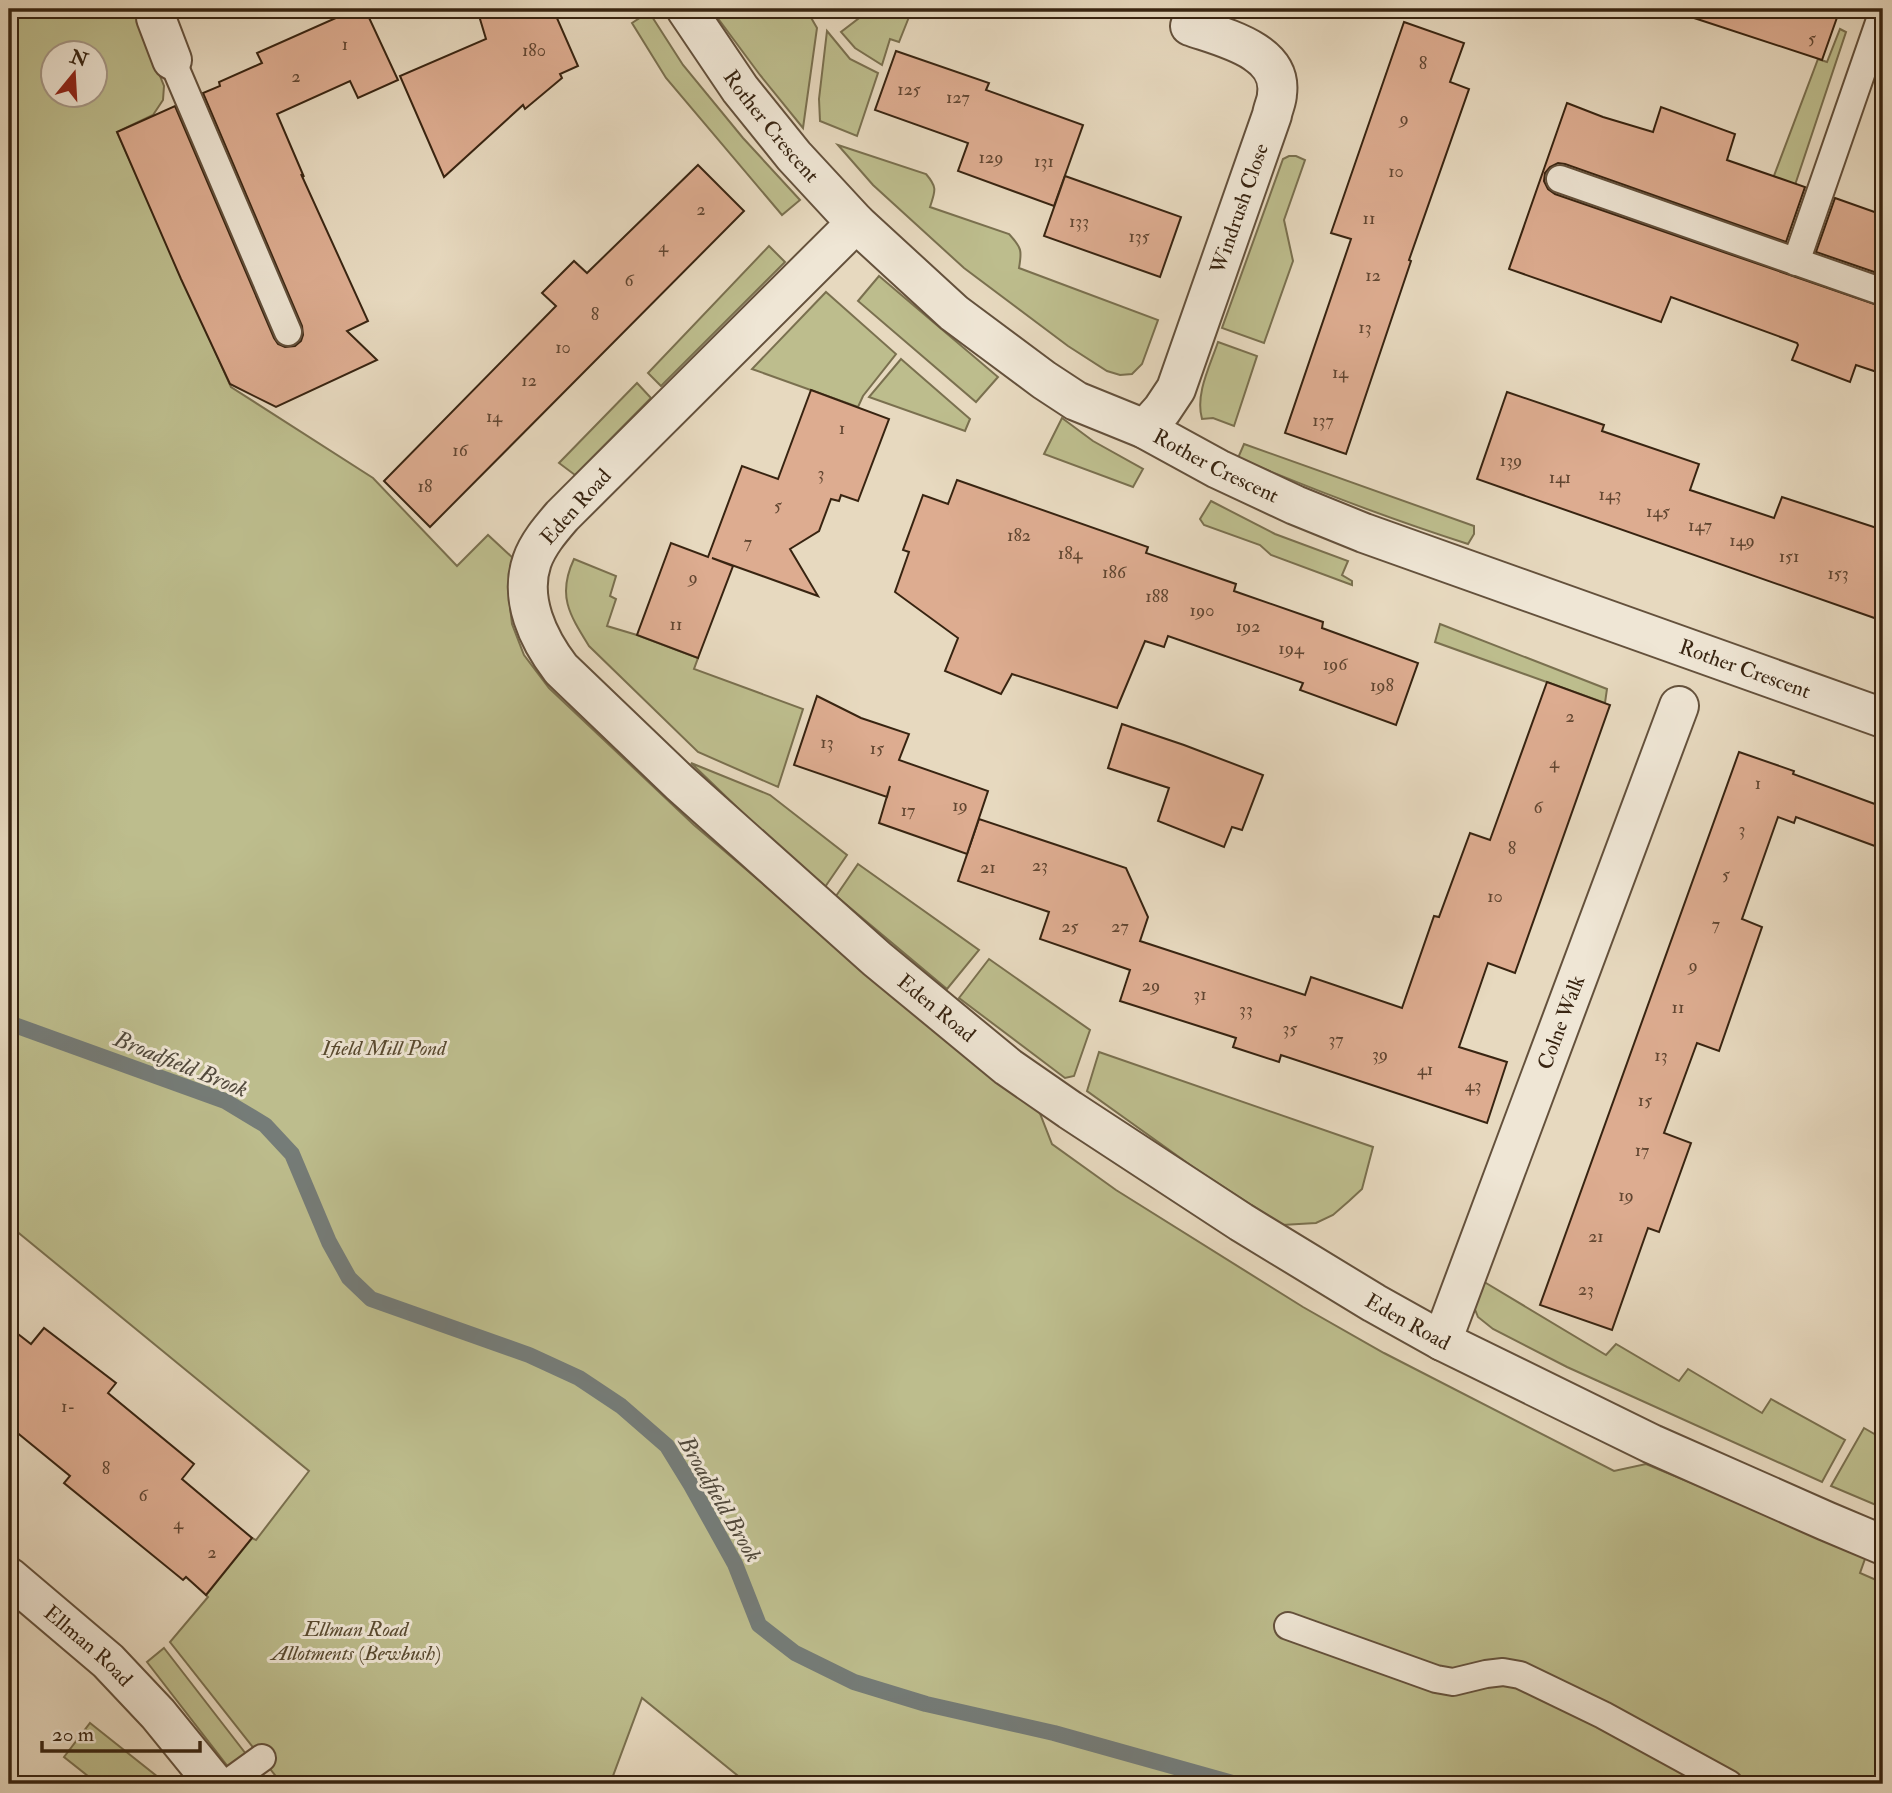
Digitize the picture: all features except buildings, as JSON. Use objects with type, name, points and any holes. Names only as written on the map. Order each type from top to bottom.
[{"type":"street","points":[[157,9],[156,18],[172,60]]},
{"type":"street","name":"Rother Crescent","points":[[685,9],[748,99],[794,156],[856,223],[954,313],[1076,401],[1145,429],[1229,474],[1364,533],[1883,718]]},
{"type":"street","name":"Windrush Close","points":[[1145,429],[1162,410],[1176,388],[1278,92],[1275,74],[1262,58],[1247,46],[1190,26]]},
{"type":"street","name":"Eden Road","points":[[856,223],[545,535],[532,561],[527,584],[531,612],[547,650],[576,685],[780,874],[877,959],[1008,1067],[1070,1110],[1241,1222],[1442,1341],[1652,1444],[1883,1545]]},
{"type":"street","name":"Colne Walk","points":[[1442,1341],[1679,705]]},
{"type":"street","name":"Ellman Road","points":[[9,1577],[108,1661],[158,1714],[215,1784]]},
{"type":"lane","points":[[1796,262],[1883,12]]},
{"type":"lane","points":[[172,60],[288,332]]},
{"type":"lane","points":[[1560,179],[1883,292]]},
{"type":"lane","points":[[1288,1626],[1436,1679],[1453,1682],[1503,1672],[1520,1675],[1729,1784]]},
{"type":"lane","points":[[226,1784],[262,1758]]},
{"type":"green space","name":"Ifield Mill Pond","points":[[9,9],[133,9],[164,86],[163,100],[153,115],[117,132],[231,387],[373,478],[457,566],[488,535],[514,559],[508,589],[512,624],[524,655],[549,688],[694,825],[920,1018],[1037,1106],[1052,1144],[1116,1190],[1303,1307],[1384,1353],[1614,1471],[1646,1464],[1866,1556],[1860,1573],[1883,1583],[1883,1760],[1874,1784],[748,1784],[642,1698],[610,1784],[282,1784],[170,1642],[252,1538],[256,1540],[309,1471],[9,1225]]},
{"type":"green space","points":[[711,9],[806,9],[817,28],[803,128],[760,75]]},
{"type":"green space","points":[[871,9],[903,9],[909,17],[899,42],[890,39],[882,65],[855,48],[841,32]]},
{"type":"green space","points":[[649,12],[683,65],[743,138],[800,200],[782,215],[666,78],[632,23]]},
{"type":"green space","points":[[1840,29],[1846,32],[1791,197],[1769,189],[1818,59],[1827,62]]},
{"type":"green space","points":[[827,31],[850,59],[878,73],[857,136],[820,121],[819,99]]},
{"type":"green space","points":[[838,145],[926,174],[934,190],[930,207],[1009,234],[1020,250],[1019,268],[1158,320],[1142,364],[1132,374],[1120,375],[1107,371],[1068,346],[964,268],[873,185]]},
{"type":"green space","points":[[1289,156],[1305,160],[1284,220],[1293,261],[1264,343],[1222,328],[1283,159]]},
{"type":"green space","points":[[769,246],[785,262],[661,386],[648,373]]},
{"type":"green space","points":[[879,276],[998,377],[976,402],[858,301]]},
{"type":"green space","points":[[826,292],[896,354],[863,396],[858,407],[752,369]]},
{"type":"green space","points":[[1218,342],[1257,356],[1234,426],[1213,418],[1202,419],[1200,409],[1202,390]]},
{"type":"green space","points":[[901,359],[970,419],[965,431],[869,397]]},
{"type":"green space","points":[[637,383],[651,398],[575,475],[559,463]]},
{"type":"green space","points":[[1062,418],[1093,441],[1143,469],[1133,487],[1044,454]]},
{"type":"green space","points":[[1244,444],[1474,526],[1474,534],[1468,544],[1324,493],[1238,458]]},
{"type":"green space","points":[[1211,501],[1275,534],[1348,561],[1342,575],[1352,581],[1352,585],[1271,555],[1260,545],[1204,525],[1200,519]]},
{"type":"green space","points":[[574,559],[616,576],[610,596],[616,599],[607,626],[698,658],[694,669],[803,709],[778,787],[698,752],[589,646],[571,614],[566,594],[566,583]]},
{"type":"green space","points":[[1440,624],[1607,689],[1605,703],[1435,642]]},
{"type":"green space","points":[[691,763],[770,795],[847,855],[825,887],[771,840]]},
{"type":"green space","points":[[858,864],[979,950],[947,989],[836,896]]},
{"type":"green space","points":[[989,959],[1090,1030],[1074,1076],[1065,1078],[959,998]]},
{"type":"green space","points":[[1099,1052],[1373,1147],[1362,1189],[1333,1215],[1316,1223],[1282,1225],[1193,1167],[1087,1091]]},
{"type":"green space","points":[[1481,1280],[1606,1355],[1616,1344],[1679,1381],[1688,1369],[1762,1413],[1771,1399],[1845,1440],[1822,1482],[1567,1367],[1493,1329],[1478,1317],[1474,1307]]},
{"type":"green space","points":[[1864,1428],[1883,1439],[1883,1508],[1831,1486]]},
{"type":"green space","points":[[164,1648],[246,1754],[229,1768],[147,1662]]},
{"type":"green space","points":[[90,1723],[166,1784],[98,1784],[64,1757]]},
{"type":"waterway","name":"Broadfield Brook","points":[[9,1023],[225,1101],[265,1125],[292,1154],[329,1242],[349,1278],[371,1299],[529,1355],[579,1378],[621,1406],[667,1446],[735,1564],[759,1625],[795,1653],[854,1682],[926,1704],[1054,1733],[1236,1784]]},
{"type":"park label","name":"Ellman Road Allotments (Bewbush)","points":[[356,1641]]}]
